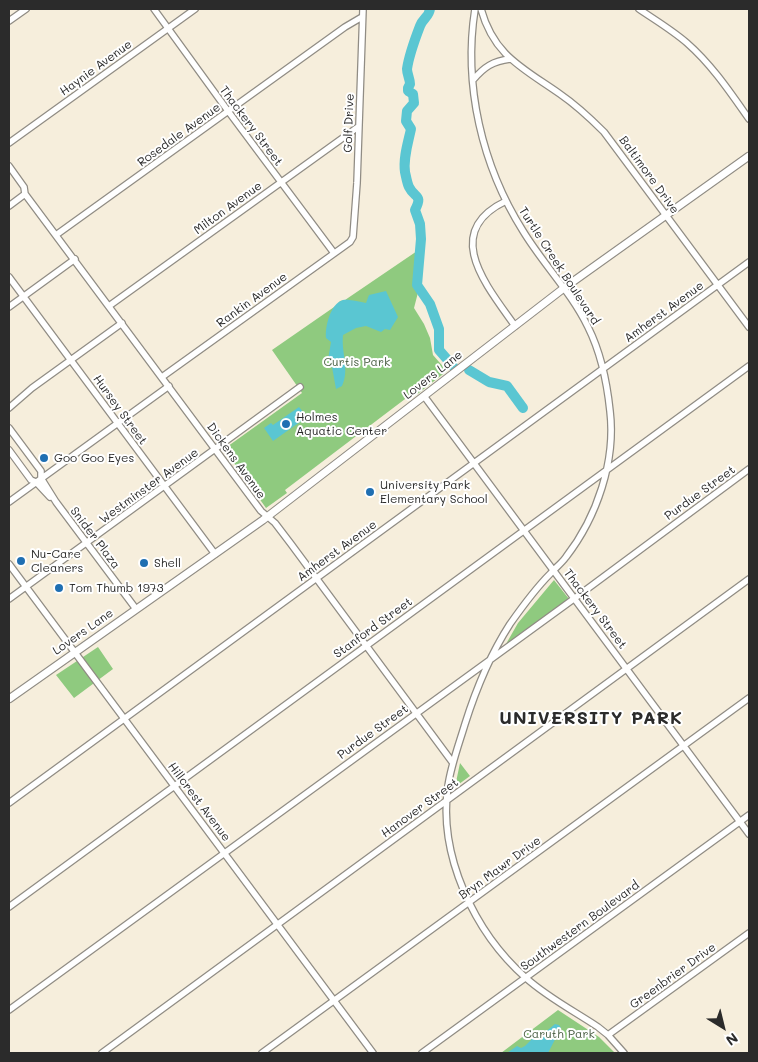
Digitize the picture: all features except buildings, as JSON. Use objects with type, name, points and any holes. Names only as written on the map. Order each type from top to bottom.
[{"type":"main road","name":"Lovers Lane","points":[[9,699],[268,517],[564,288],[749,156]]},
{"type":"street","points":[[9,21],[26,9]]},
{"type":"street","name":"Thackery Street","points":[[154,9],[228,112],[334,253]]},
{"type":"street","name":"Haynie Avenue","points":[[9,143],[195,9]]},
{"type":"street","name":"Golf Drive","points":[[353,238],[362,9]]},
{"type":"street","name":"Turtle Creek Boulevard","points":[[475,9],[472,50],[473,80],[482,138],[506,201],[530,242],[564,288],[589,328],[604,369],[611,415],[610,449],[606,471],[599,494],[582,532],[564,560],[522,608],[490,659],[471,705],[453,763],[448,788],[447,801],[453,855],[456,871],[469,902],[494,943],[526,978],[608,1035],[624,1053]]},
{"type":"street","name":"Baltimore Drive","points":[[481,9],[494,39],[510,59],[591,118],[616,146],[749,326]]},
{"type":"street","points":[[639,9],[685,41],[717,74],[749,119]]},
{"type":"street","name":"Rosedale Avenue","points":[[56,235],[346,26],[362,17]]},
{"type":"street","points":[[473,80],[489,64],[498,60],[510,59]]},
{"type":"street","name":"Milton Avenue","points":[[109,306],[358,127]]},
{"type":"street","name":"Dickens Avenue","points":[[9,166],[24,187],[26,194],[261,511],[274,523],[316,578],[453,763]]},
{"type":"street","points":[[9,206],[26,194]]},
{"type":"street","points":[[506,201],[494,206],[481,218],[474,231],[472,244],[475,259],[487,282],[515,326]]},
{"type":"street","name":"Rankin Avenue","points":[[162,377],[353,238]]},
{"type":"street","points":[[9,308],[75,259]]},
{"type":"street","name":"Amherst Avenue","points":[[9,803],[749,262]]},
{"type":"street","name":"Hursey Street","points":[[9,277],[215,554]]},
{"type":"street","points":[[10,406],[122,323]]},
{"type":"street","name":"Stanford Street","points":[[9,907],[749,366]]},
{"type":"street","points":[[9,502],[169,386]]},
{"type":"street","name":"Westminster Avenue","points":[[9,599],[300,387]]},
{"type":"street","name":"Thackery Street","points":[[424,396],[749,834]]},
{"type":"street","name":"Snider Plaza","points":[[9,428],[41,471],[41,478],[56,502],[136,609]]},
{"type":"street","name":"Snider Plaza","points":[[9,450],[29,477],[56,502]]},
{"type":"street","name":"Purdue Street","points":[[9,1010],[749,469]]},
{"type":"street","name":"Hillcrest Avenue","points":[[9,564],[373,1053]]},
{"type":"street","name":"Hanover Street","points":[[102,1053],[749,580]]},
{"type":"street","name":"Bryn Mawr Drive","points":[[262,1053],[749,698]]},
{"type":"street","name":"Southwestern Boulevard","points":[[422,1053],[749,815]]},
{"type":"street","name":"Greenbrier Drive","points":[[608,1035],[749,933]]},
{"type":"green space","name":"Curtis Park","points":[[423,247],[421,281],[414,308],[430,338],[433,355],[447,371],[415,396],[409,396],[285,490],[287,493],[266,508],[224,449],[302,393],[272,350],[340,301],[345,300]]},
{"type":"green space","points":[[554,580],[569,599],[506,644],[518,623]]},
{"type":"green space","points":[[98,647],[113,669],[74,698],[56,675]]},
{"type":"green space","points":[[460,763],[470,776],[455,787]]},
{"type":"green space","name":"Caruth Park","points":[[558,1010],[599,1037],[615,1053],[501,1053]]},
{"type":"water","points":[[386,291],[398,317],[390,330],[385,329],[381,332],[366,326],[356,328],[343,335],[345,373],[342,386],[336,389],[332,367],[328,360],[331,342],[326,338],[326,328],[332,311],[338,302],[343,300],[366,303],[369,295]]},
{"type":"water","name":"Holmes Aquatic Center","points":[[299,407],[307,417],[273,441],[264,428],[271,423],[273,425]]},
{"type":"water","points":[[555,1024],[561,1028],[548,1053],[507,1053],[517,1046],[521,1048],[525,1046],[533,1038],[537,1039]]},
{"type":"waterway","points":[[430,9],[420,26],[407,69],[410,84],[408,91],[413,94],[414,103],[407,111],[406,121],[411,129],[406,151],[405,172],[408,185],[418,199],[415,210],[420,224],[421,239],[417,285],[430,304],[439,329],[439,350],[453,366]]},
{"type":"waterway","points":[[469,370],[489,382],[507,386],[523,408]]},
{"type":"place","name":"Holmes Aquatic Center","points":[[286,424]]},
{"type":"place","name":"Goo Goo Eyes","points":[[44,458]]},
{"type":"place","name":"University Park Elementary School","points":[[370,492]]},
{"type":"place","name":"Nu-Care Cleaners","points":[[21,561]]},
{"type":"place","name":"Shell","points":[[144,563]]},
{"type":"place","name":"Tom Thumb 1973","points":[[59,588]]},
{"type":"district","name":"UNIVERSITY PARK","points":[[591,718]]}]
